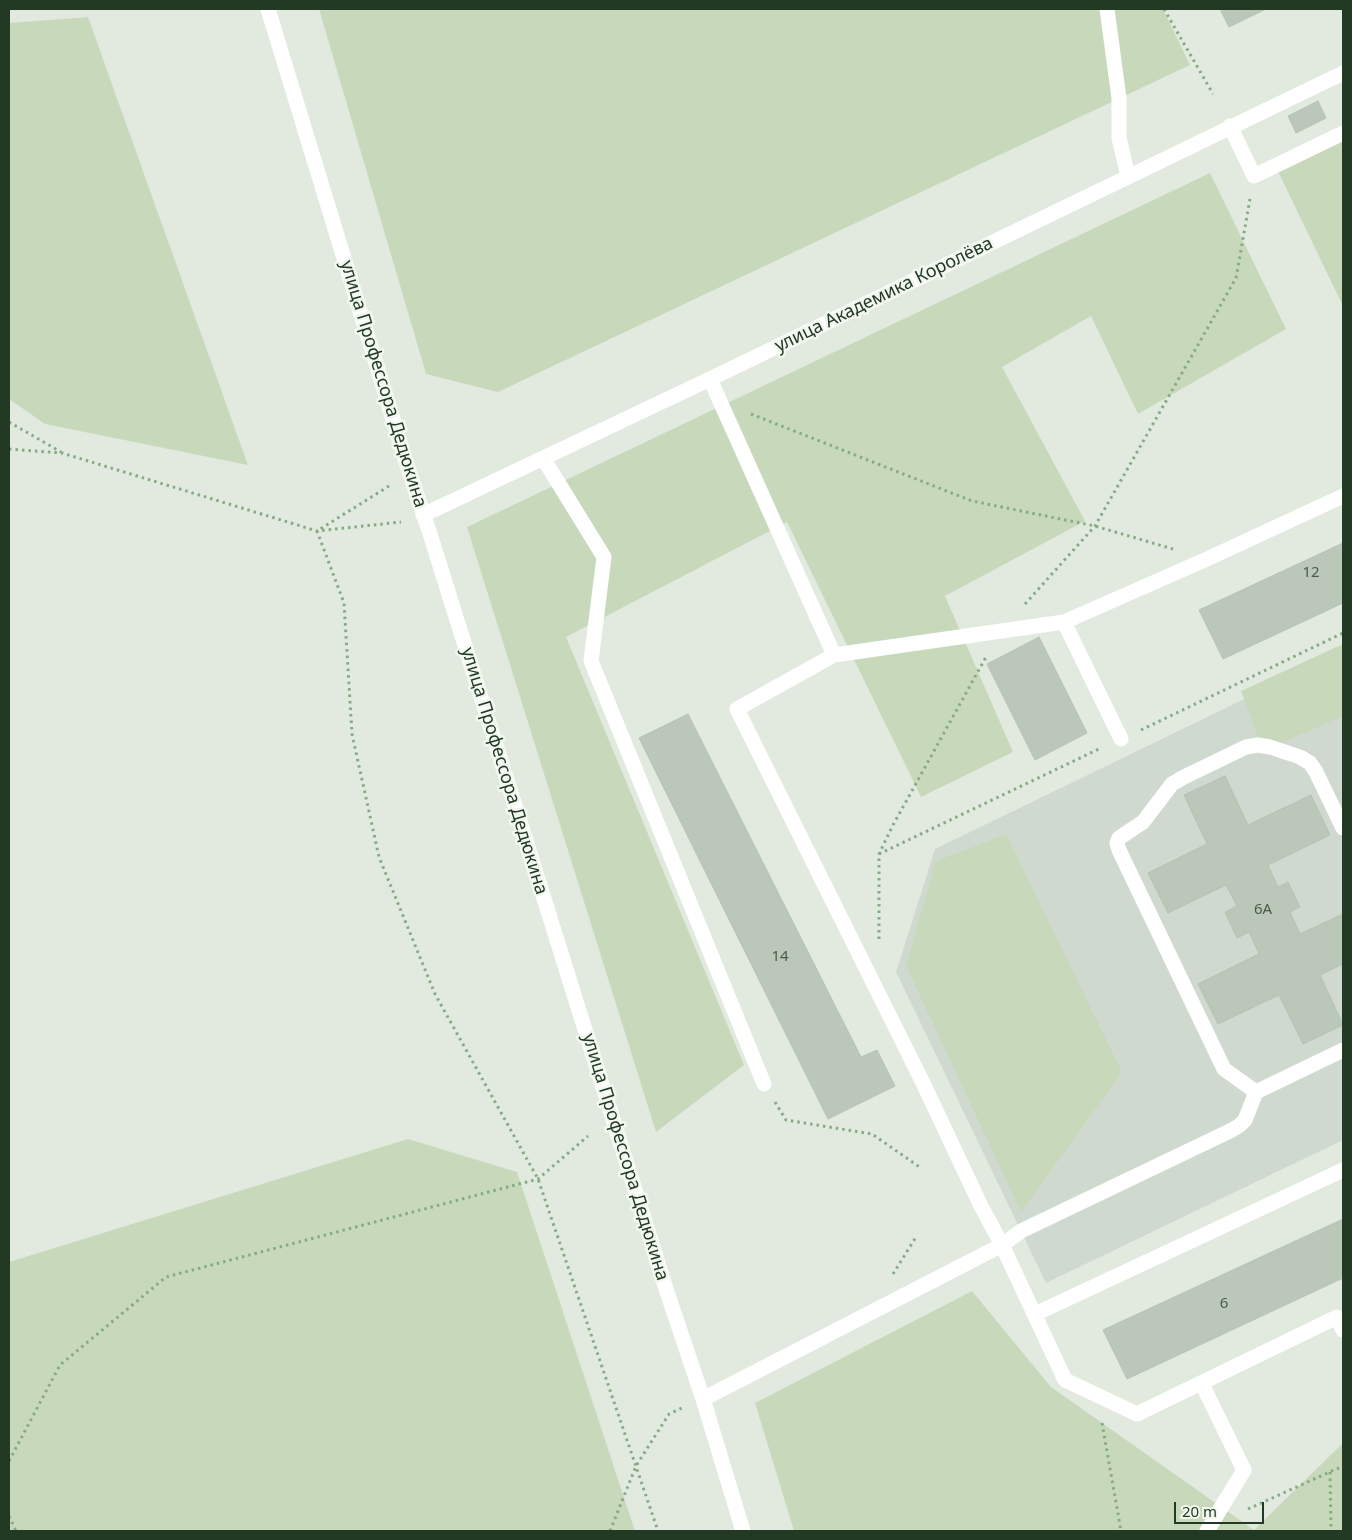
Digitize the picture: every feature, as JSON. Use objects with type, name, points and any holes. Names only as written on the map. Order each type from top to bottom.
[{"type":"street","name":"улица Профессора Дедюкина","points":[[268,9],[404,456],[667,1292],[703,1399],[743,1531]]},
{"type":"street","points":[[1107,9],[1119,98],[1120,138],[1128,176]]},
{"type":"street","name":"улица Академика Королёва","points":[[423,515],[710,379],[1343,73]]},
{"type":"street","points":[[1230,126],[1254,176],[1343,133]]},
{"type":"street","points":[[710,379],[834,655]]},
{"type":"street","points":[[543,458],[604,557],[591,661],[764,1084]]},
{"type":"street","points":[[1343,496],[1064,622],[834,655],[738,709],[981,1206],[1002,1245],[1065,1380],[1137,1414],[1337,1317],[1343,1330]]},
{"type":"street","points":[[1064,622],[1121,739]]},
{"type":"street","points":[[1256,1092],[1224,1069],[1118,850],[1118,838],[1143,822],[1172,784],[1246,747],[1258,745],[1270,746],[1300,756],[1310,763],[1343,828]]},
{"type":"street","points":[[703,1399],[1002,1245],[1021,1231],[1240,1126],[1245,1120],[1256,1092],[1343,1050]]},
{"type":"street","points":[[1035,1314],[1343,1170]]},
{"type":"street","points":[[1202,1384],[1244,1470],[1207,1531]]},
{"type":"path","points":[[1164,9],[1213,94]]},
{"type":"path","points":[[878,944],[878,854],[1000,631],[1095,526],[1236,278],[1254,176]]},
{"type":"path","points":[[720,402],[972,501],[1095,526],[1207,559]]},
{"type":"path","points":[[9,422],[62,453],[317,531],[404,522]]},
{"type":"path","points":[[9,450],[62,453]]},
{"type":"path","points":[[317,531],[393,484]]},
{"type":"path","points":[[317,531],[344,602],[352,734],[379,857],[434,994],[538,1179],[658,1531]]},
{"type":"path","points":[[764,1084],[786,1120],[872,1134],[921,1168]]},
{"type":"path","points":[[9,1461],[60,1365],[166,1277],[538,1179],[588,1136]]},
{"type":"path","points":[[1097,1395],[1121,1531]]},
{"type":"path","points":[[610,1531],[636,1466],[669,1414]]},
{"type":"path","points":[[1244,1511],[1343,1466]]},
{"type":"path","points":[[1330,1472],[1331,1531]]},
{"type":"path","points":[[9,1516],[16,1531]]},
{"type":"shaded area","points":[[1333,656],[1343,677],[1343,1140],[1046,1283],[896,972],[935,849]]},
{"type":"green space","points":[[319,9],[1163,9],[1190,65],[498,392],[426,374]]},
{"type":"green space","points":[[88,17],[248,465],[45,424],[9,399],[9,23]]},
{"type":"green space","points":[[1343,130],[1343,306],[1273,161]]},
{"type":"green space","points":[[1210,173],[1286,329],[1138,414],[1091,316],[1002,367],[1085,521],[945,596],[1013,752],[921,797],[787,522],[566,637],[744,1065],[656,1132],[467,527]]},
{"type":"green space","points":[[1343,644],[1343,716],[1263,751],[1241,691]]},
{"type":"green space","points":[[1006,834],[1122,1072],[1021,1212],[906,966],[936,861]]},
{"type":"green space","points":[[408,1139],[517,1172],[635,1531],[9,1531],[9,1262]]},
{"type":"green space","points":[[972,1291],[1051,1387],[1254,1530],[1343,1443],[1343,1531],[794,1531],[755,1403]]},
{"type":"building","points":[[1220,9],[1266,9],[1229,27]]},
{"type":"building","points":[[1318,101],[1326,118],[1296,133],[1288,116]]},
{"type":"building","points":[[1343,543],[1343,603],[1223,659],[1199,610]]},
{"type":"building","points":[[1039,637],[1087,733],[1035,760],[987,664]]},
{"type":"building","points":[[688,714],[861,1057],[877,1050],[895,1086],[828,1119],[639,738]]},
{"type":"building","points":[[1225,776],[1248,825],[1311,795],[1330,835],[1268,865],[1278,887],[1288,882],[1300,907],[1290,912],[1300,934],[1343,914],[1343,964],[1320,975],[1343,1025],[1303,1044],[1279,995],[1218,1024],[1198,984],[1259,954],[1249,932],[1237,938],[1225,912],[1237,906],[1226,885],[1168,913],[1148,873],[1207,844],[1184,795]]},
{"type":"building","points":[[1343,1219],[1343,1278],[1127,1379],[1103,1330]]}]
